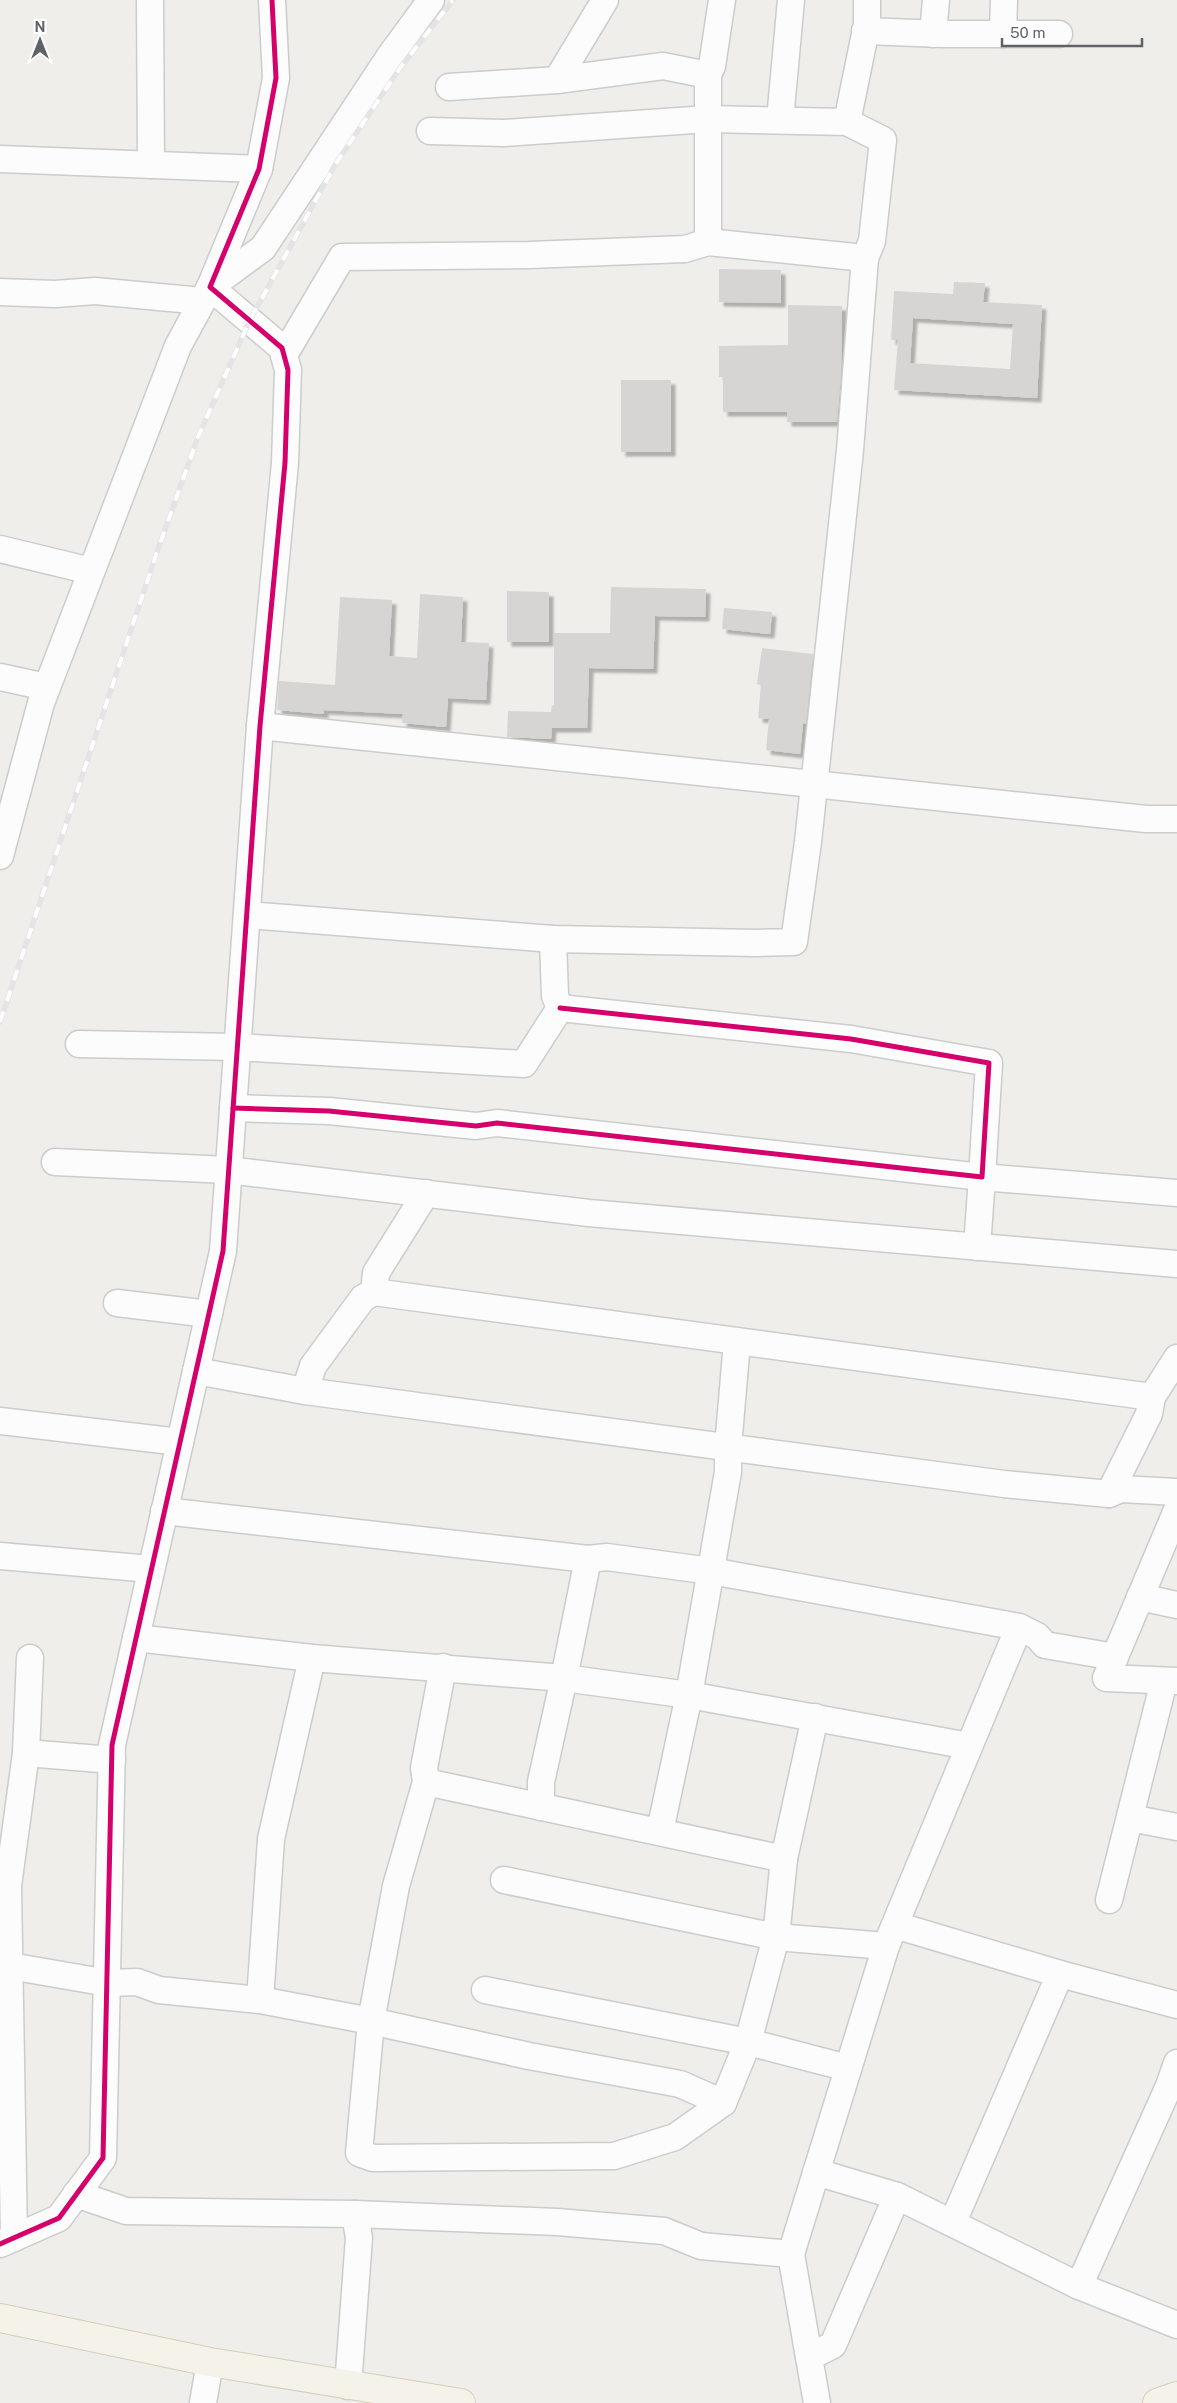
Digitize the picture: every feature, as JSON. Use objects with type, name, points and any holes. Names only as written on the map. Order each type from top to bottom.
[{"type":"main road","points":[[0,2318],[210,2362],[461,2403]]},
{"type":"main road","points":[[1157,2403],[1177,2396]]},
{"type":"street","points":[[150,0],[151,164]]},
{"type":"street","points":[[0,856],[4,824],[46,688],[178,346],[206,294],[259,168],[276,78],[272,0]]},
{"type":"street","points":[[206,294],[263,248],[390,56],[432,0]]},
{"type":"street","points":[[557,80],[605,0]]},
{"type":"street","points":[[708,242],[708,75],[712,66],[722,0]]},
{"type":"street","points":[[780,120],[791,0]]},
{"type":"street","points":[[847,122],[865,31],[867,0]]},
{"type":"street","points":[[933,34],[936,0]]},
{"type":"street","points":[[1003,34],[1004,0]]},
{"type":"street","points":[[865,31],[933,34],[1059,34]]},
{"type":"street","points":[[449,88],[557,80],[663,66],[708,75]]},
{"type":"street","points":[[247,915],[553,939],[794,942],[814,784],[850,450],[865,258],[872,241],[882,140],[847,122],[708,118],[504,132],[430,131]]},
{"type":"street","points":[[0,159],[259,168]]},
{"type":"street","points":[[284,355],[342,257],[529,255],[684,249],[708,242],[865,258]]},
{"type":"street","points":[[0,292],[55,294],[95,291],[206,294],[282,348],[288,370],[285,463],[260,726],[223,1251],[112,1745],[103,2158],[59,2218],[7,2241],[6,2148],[10,1966],[8,1886],[26,1753],[30,1658]]},
{"type":"street","points":[[0,549],[91,571]]},
{"type":"street","points":[[0,677],[46,688]]},
{"type":"street","points":[[260,726],[1146,819],[1177,819]]},
{"type":"street","points":[[553,939],[555,996],[560,1008]]},
{"type":"street","points":[[79,1044],[237,1047],[524,1064],[560,1008]]},
{"type":"street","points":[[560,1008],[851,1039],[989,1063],[977,1247]]},
{"type":"street","points":[[233,1108],[329,1111],[476,1126],[497,1123],[982,1178],[1177,1194]]},
{"type":"street","points":[[55,1162],[228,1170],[589,1213],[1177,1264]]},
{"type":"street","points":[[374,1292],[376,1274],[426,1193]]},
{"type":"street","points":[[306,1391],[313,1366],[363,1298],[374,1292],[1152,1397]]},
{"type":"street","points":[[117,1303],[209,1314]]},
{"type":"street","points":[[660,1832],[689,1695],[728,1472],[728,1447],[738,1342]]},
{"type":"street","points":[[1109,1494],[1149,1414],[1152,1397],[1177,1358]]},
{"type":"street","points":[[196,1371],[306,1391],[1004,1484],[1109,1494],[1121,1489],[1177,1492]]},
{"type":"street","points":[[0,1422],[180,1442]]},
{"type":"street","points":[[1109,1900],[1130,1818],[1171,1681],[1106,1678],[1177,1510]]},
{"type":"street","points":[[164,1511],[588,1559],[607,1557],[711,1571],[1018,1628],[1037,1636],[1045,1646],[1115,1657]]},
{"type":"street","points":[[0,1556],[151,1569]]},
{"type":"street","points":[[541,1807],[541,1782],[588,1559]]},
{"type":"street","points":[[1140,1597],[1177,1604]]},
{"type":"street","points":[[817,2403],[791,2254],[890,1935],[1018,1628]]},
{"type":"street","points":[[136,1638],[312,1658],[564,1678],[689,1695],[969,1746]]},
{"type":"street","points":[[260,2000],[271,1839],[312,1658]]},
{"type":"street","points":[[443,1667],[424,1768],[426,1782],[396,1886],[371,2021],[359,2153],[373,2158],[614,2156],[675,2137],[724,2103],[748,2042],[776,1937],[784,1859],[815,1717]]},
{"type":"street","points":[[26,1753],[112,1760]]},
{"type":"street","points":[[426,1782],[784,1859]]},
{"type":"street","points":[[1130,1818],[1177,1827]]},
{"type":"street","points":[[504,1880],[776,1937],[890,1935],[1060,1974],[1177,2005]]},
{"type":"street","points":[[10,1966],[108,1983],[137,1982],[159,1990],[260,2000],[371,2021],[529,2056],[680,2084],[724,2103]]},
{"type":"street","points":[[953,2222],[1060,1974]]},
{"type":"street","points":[[485,1990],[748,2042],[848,2068]]},
{"type":"street","points":[[1079,2286],[1166,2094],[1177,2063]]},
{"type":"street","points":[[816,2172],[897,2196],[953,2222],[1079,2286],[1177,2325]]},
{"type":"street","points":[[76,2194],[126,2211],[356,2214],[557,2222],[664,2231],[701,2246],[791,2254]]},
{"type":"street","points":[[809,2357],[833,2345],[897,2196]]},
{"type":"street","points":[[348,2386],[359,2238],[356,2214]]},
{"type":"street","points":[[203,2403],[210,2362]]},
{"type":"building","points":[[719,269],[781,270],[781,303],[719,302]]},
{"type":"building","points":[[954,282],[985,283],[983,302],[1042,305],[1037,398],[894,390],[898,340],[891,340],[894,291],[953,294]],"holes":[[[913,318],[1013,324],[1010,369],[910,363]]]},
{"type":"building","points":[[788,305],[842,306],[841,374],[837,422],[787,422],[787,412],[723,412],[723,377],[719,377],[719,346],[788,345]]},
{"type":"building","points":[[621,380],[671,380],[671,452],[621,452]]},
{"type":"building","points":[[611,587],[706,589],[705,617],[655,616],[653,669],[589,668],[587,728],[552,728],[551,739],[507,737],[508,711],[551,712],[552,705],[554,706],[554,633],[610,633]]},
{"type":"building","points":[[507,591],[549,592],[549,642],[507,642]]},
{"type":"building","points":[[420,594],[463,597],[461,642],[489,643],[486,700],[448,698],[446,727],[402,723],[403,714],[324,710],[324,714],[277,710],[279,681],[335,685],[340,597],[392,600],[389,656],[417,658]]},
{"type":"building","points":[[724,608],[772,612],[770,634],[722,629]]},
{"type":"building","points":[[762,648],[813,654],[806,724],[803,723],[800,754],[766,750],[769,719],[758,718],[761,685],[757,684]]},
{"type":"railway","points":[[0,1022],[156,555],[198,437],[249,322],[335,165],[400,68],[453,0]]},
{"type":"cycle path","points":[[0,2244],[59,2218],[103,2158],[112,1745],[223,1251],[260,726],[285,463],[288,370],[282,348],[210,287],[259,169],[276,78],[272,0]]},
{"type":"cycle path","points":[[233,1108],[329,1111],[476,1126],[497,1123],[982,1177],[989,1063],[851,1039],[560,1008]]}]
